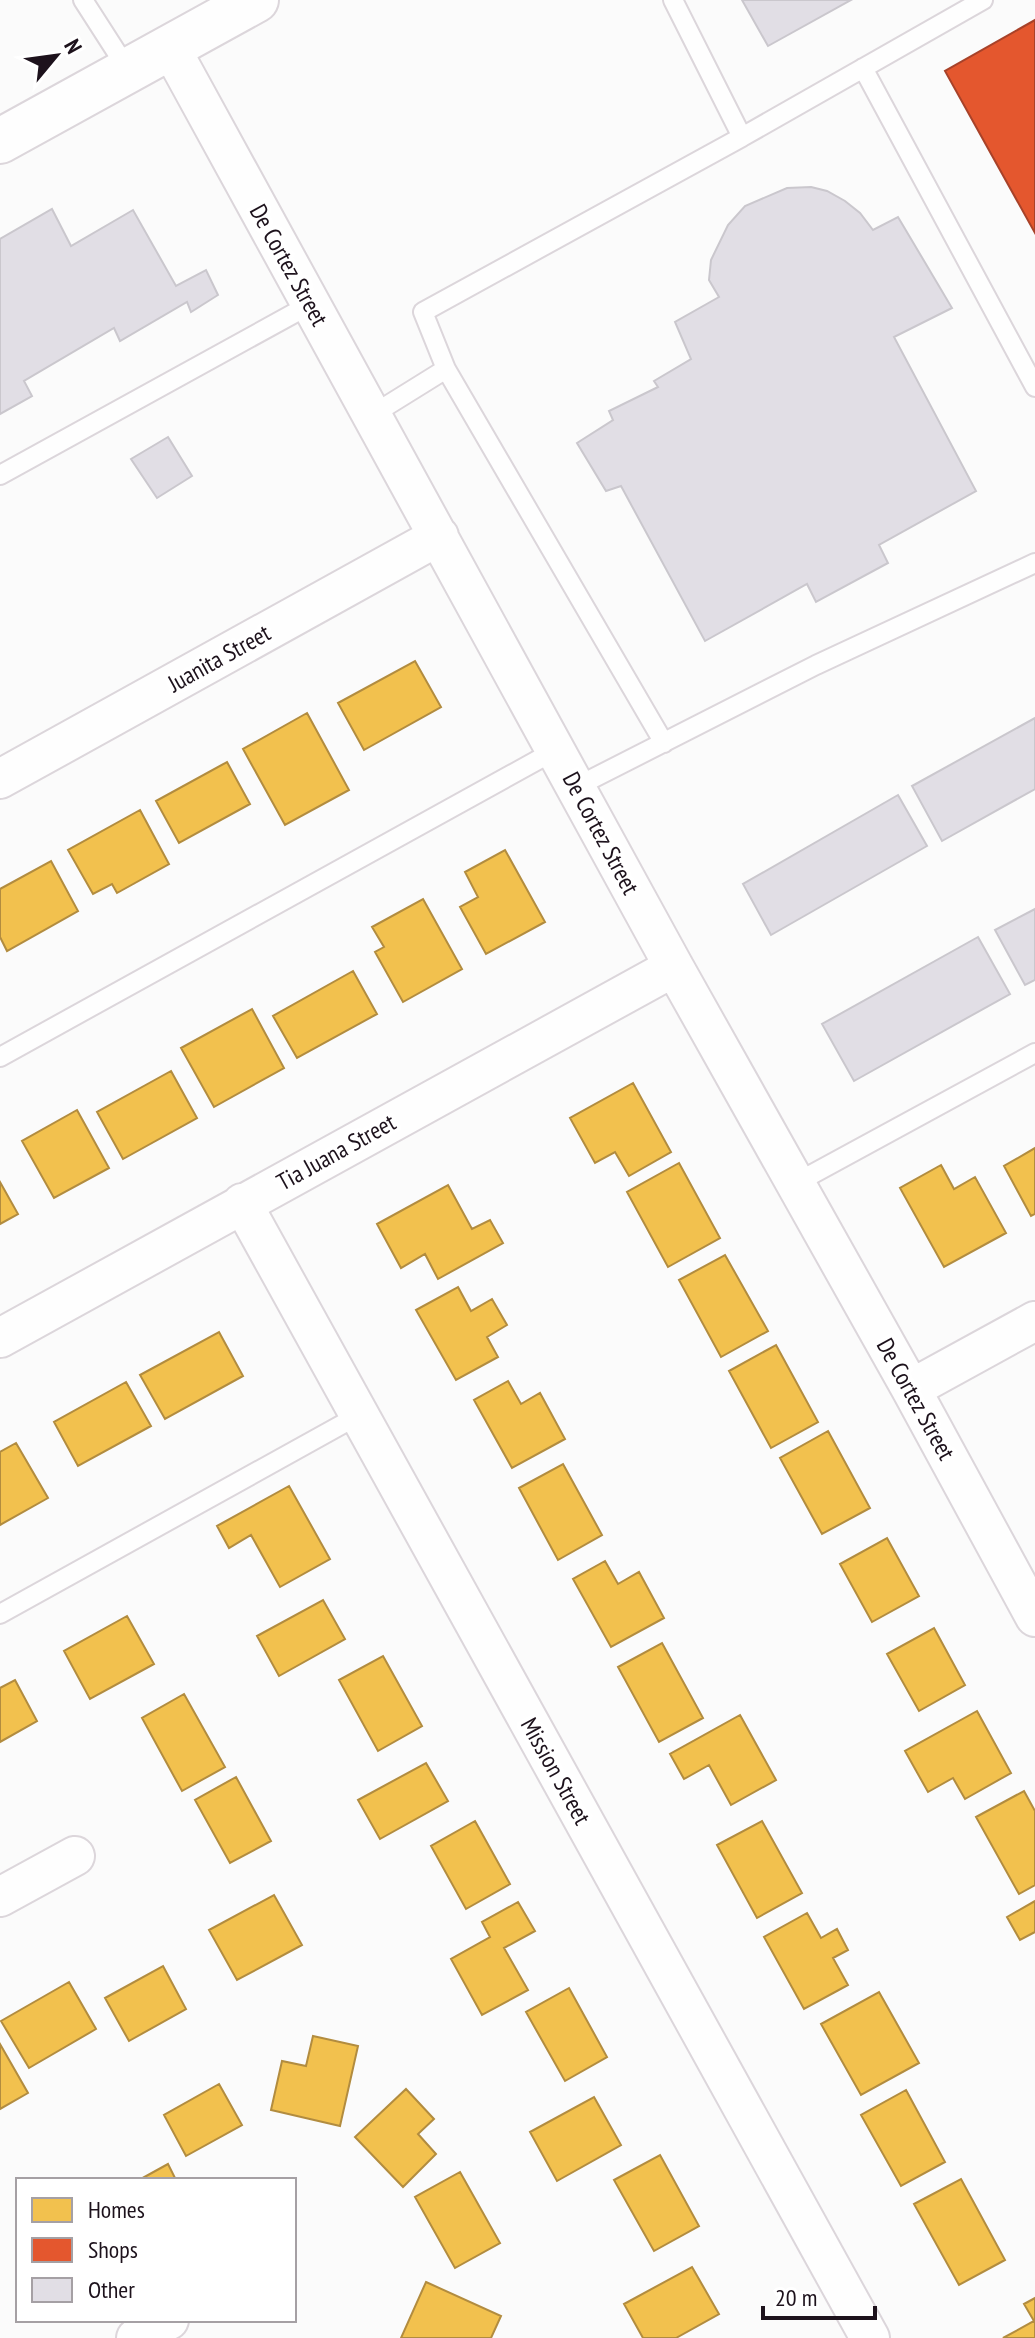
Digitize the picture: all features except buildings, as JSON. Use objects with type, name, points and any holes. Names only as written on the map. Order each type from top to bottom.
[{"type":"main road","points":[[0,141],[256,0]]},
{"type":"street","name":"De Cortez Street","points":[[170,47],[674,967],[1031,1600]]},
{"type":"street","name":"Juanita Street","points":[[0,779],[439,536]]},
{"type":"street","name":"Tia Juana Street","points":[[0,1338],[674,967]]},
{"type":"street","name":"Mission Street","points":[[242,1203],[870,2338]]},
{"type":"street","points":[[911,1389],[1035,1321]]},
{"type":"street","points":[[0,1897],[75,1856]]},
{"type":"street","points":[[136,2338],[165,2322]]},
{"type":"lane","points":[[83,0],[128,70]]},
{"type":"lane","points":[[673,0],[742,137]]},
{"type":"lane","points":[[664,743],[446,369],[423,312],[983,0]]},
{"type":"lane","points":[[863,68],[1035,387]]},
{"type":"lane","points":[[0,475],[311,304]]},
{"type":"lane","points":[[372,415],[446,369]]},
{"type":"lane","points":[[576,787],[816,665],[1035,563]]},
{"type":"lane","points":[[0,1057],[556,750]]},
{"type":"lane","points":[[796,1183],[1035,1053]]},
{"type":"lane","points":[[0,1614],[359,1415]]}]
